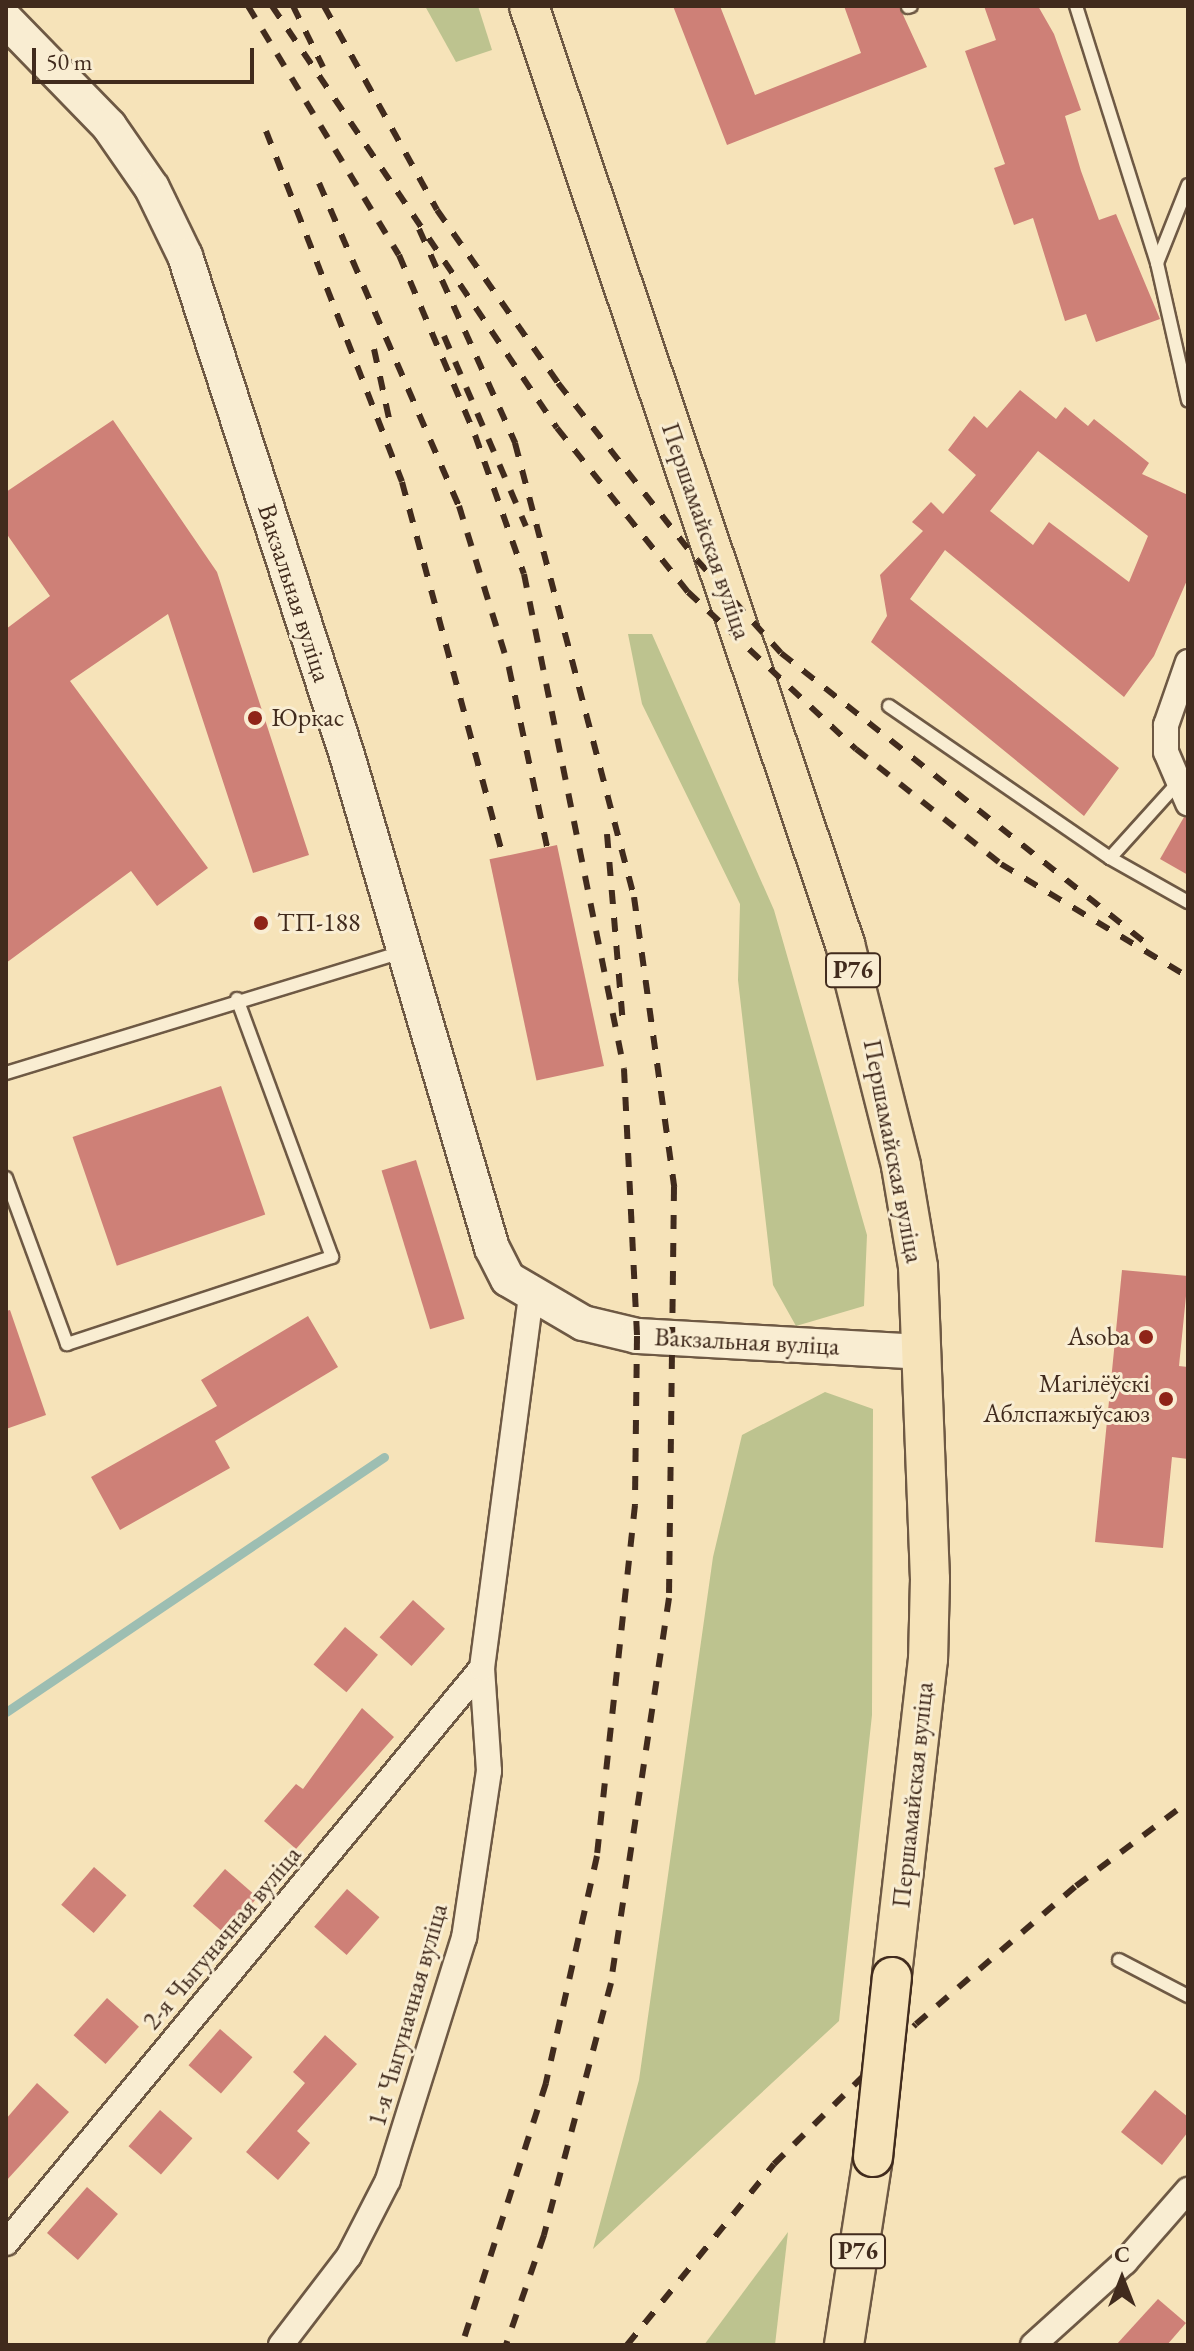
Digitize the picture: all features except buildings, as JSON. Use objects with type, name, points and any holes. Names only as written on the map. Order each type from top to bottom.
[{"type":"main road","name":"Першамайская вуліца","points":[[529,6],[845,944],[901,1166],[918,1267],[928,1659],[873,2157],[844,2345]]},
{"type":"main road","name":"Вакзальная вуліца","points":[[6,20],[109,126],[152,188],[185,256],[405,951],[492,1248],[508,1279],[531,1298],[583,1323],[678,1342],[922,1352]]},
{"type":"street","points":[[1182,794],[1166,725],[1188,662]]},
{"type":"street","points":[[482,1668],[531,1298]]},
{"type":"street","name":"2-я Чыгуначная вуліца","points":[[6,2243],[482,1668]]},
{"type":"street","name":"1-я Чыгуначная вуліца","points":[[281,2345],[349,2256],[388,2180],[464,1938],[489,1771],[482,1668]]},
{"type":"street","points":[[1033,2345],[1125,2262],[1188,2190]]},
{"type":"lane","points":[[1076,6],[1157,263],[1188,401]]},
{"type":"lane","points":[[1157,263],[1188,185]]},
{"type":"lane","points":[[889,706],[1110,858],[1188,902]]},
{"type":"lane","points":[[1110,858],[1182,794]]},
{"type":"lane","points":[[6,1073],[237,999],[405,951]]},
{"type":"lane","points":[[6,1178],[67,1344],[332,1257],[237,999]]},
{"type":"lane","points":[[1119,1960],[1188,1996]]},
{"type":"green space","points":[[425,6],[478,6],[492,50],[456,62]]},
{"type":"green space","points":[[628,634],[652,634],[774,910],[867,1235],[864,1306],[796,1326],[773,1285],[738,980],[740,904],[642,704]]},
{"type":"green space","points":[[825,1392],[873,1409],[872,1715],[839,2021],[593,2249],[639,2080],[713,1557],[742,1435]]},
{"type":"green space","points":[[788,2232],[775,2345],[704,2345]]},
{"type":"waterway","points":[[6,1712],[384,1457]]},
{"type":"railway","points":[[248,6],[399,255],[475,435],[524,574],[624,1069],[637,1336],[635,1505],[597,1856],[546,2083],[462,2345]]},
{"type":"railway","points":[[272,6],[557,428],[688,592],[856,749],[1001,864],[1188,977]]},
{"type":"railway","points":[[293,6],[323,67]]},
{"type":"railway","points":[[324,6],[437,210],[558,383],[697,560],[781,653],[1150,946]]},
{"type":"railway","points":[[266,131],[402,482],[503,857]]},
{"type":"railway","points":[[319,183],[459,506],[509,668],[547,847]]},
{"type":"railway","points":[[419,229],[515,443],[634,897],[674,1187],[669,1598],[611,1983],[544,2235],[506,2345]]},
{"type":"railway","points":[[444,336],[526,526]]},
{"type":"railway","points":[[374,349],[390,423]]},
{"type":"railway","points":[[607,834],[623,1025]]},
{"type":"railway","points":[[627,2345],[774,2164],[916,2024],[1076,1886],[1188,1802]]},
{"type":"place","name":"Юркас","points":[[255,718]]},
{"type":"place","name":"ТП-188","points":[[261,923]]},
{"type":"place","name":"Asoba","points":[[1146,1337]]},
{"type":"place","name":"Магілёўскі Аблспажыўсаюз","points":[[1166,1399]]}]
